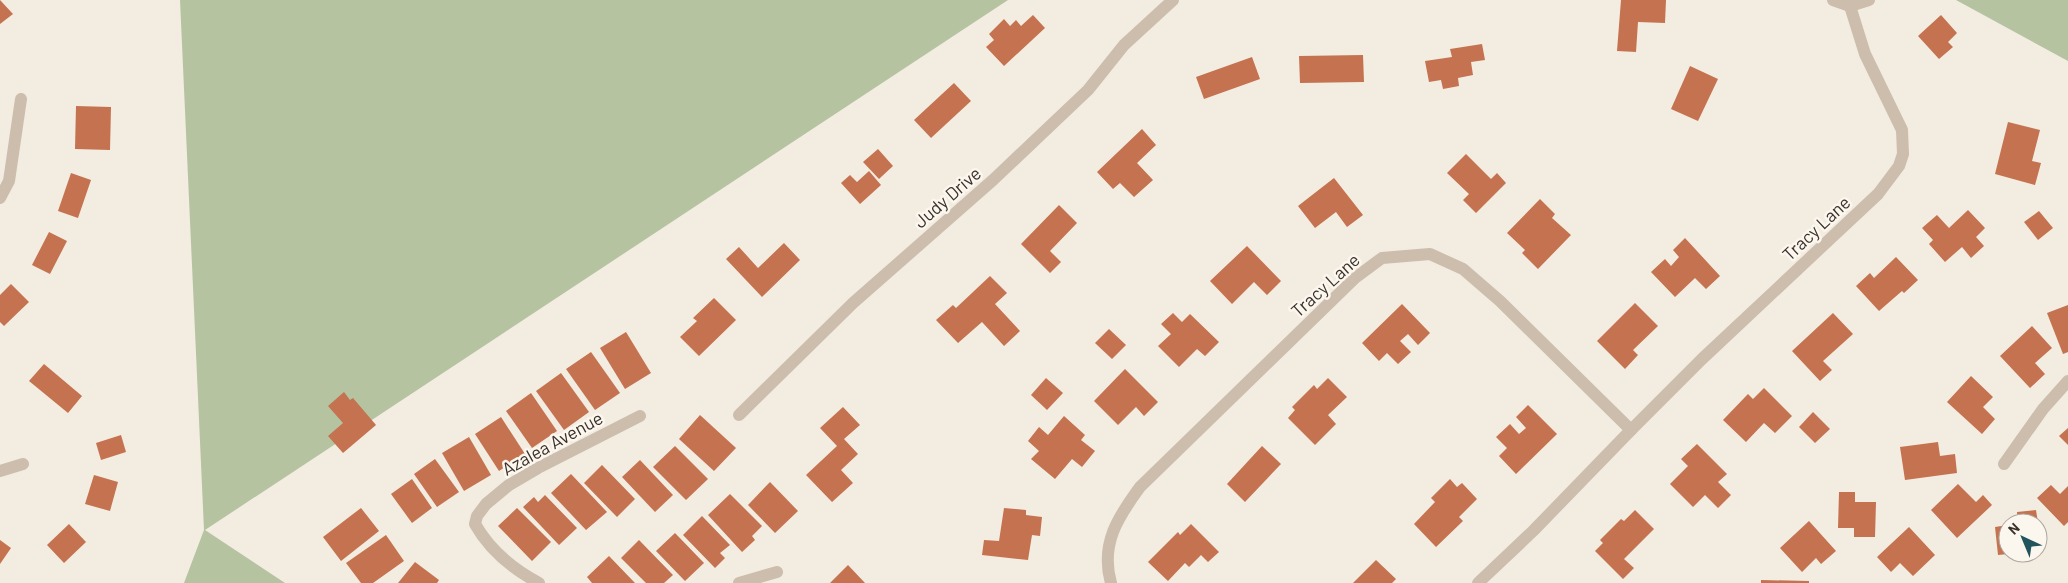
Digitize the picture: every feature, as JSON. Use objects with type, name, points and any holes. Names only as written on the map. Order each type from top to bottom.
[{"type":"street","name":"Judy Drive","points":[[739,415],[853,303],[993,180],[1088,90],[1124,45],[1173,0]]},
{"type":"street","points":[[1833,0],[1850,6],[1869,0]]},
{"type":"street","name":"Tracy Lane","points":[[1478,583],[1533,531],[1630,430],[1702,359],[1878,194],[1899,166],[1902,154],[1902,130],[1865,54],[1850,6]]},
{"type":"street","points":[[0,198],[9,181],[21,99]]},
{"type":"street","name":"Tracy Lane","points":[[1111,583],[1107,568],[1109,543],[1115,524],[1140,487],[1355,278],[1382,258],[1430,254],[1463,269],[1500,301],[1630,430]]},
{"type":"street","points":[[2004,464],[2043,409],[2068,381]]},
{"type":"street","name":"Azalea Avenue","points":[[539,583],[519,572],[482,535],[475,524],[477,516],[484,506],[509,485],[640,416]]},
{"type":"street","points":[[0,471],[23,464]]},
{"type":"street","points":[[739,583],[777,572]]},
{"type":"green space","points":[[180,0],[1008,0],[205,530],[285,583],[184,583],[204,530]]},
{"type":"green space","points":[[1956,0],[2068,0],[2068,61]]},
{"type":"building","points":[[0,0],[13,14],[0,24]]},
{"type":"building","points":[[1621,0],[1666,0],[1665,23],[1638,22],[1636,52],[1617,51]]},
{"type":"building","points":[[1033,15],[1045,28],[1004,66],[986,47],[994,40],[989,34],[1004,19],[1010,26],[1016,20],[1021,26]]},
{"type":"building","points":[[1941,15],[1957,33],[1948,42],[1953,47],[1939,59],[1918,36]]},
{"type":"building","points":[[1482,44],[1485,60],[1471,62],[1473,75],[1458,78],[1459,86],[1443,89],[1441,80],[1429,82],[1425,61],[1452,57],[1450,49]]},
{"type":"building","points":[[1363,55],[1364,82],[1300,83],[1299,56]]},
{"type":"building","points":[[1252,57],[1260,79],[1204,99],[1196,77]]},
{"type":"building","points":[[1690,66],[1718,79],[1698,121],[1671,109]]},
{"type":"building","points":[[954,83],[971,101],[931,138],[914,120]]},
{"type":"building","points":[[76,106],[111,107],[110,150],[75,149]]},
{"type":"building","points":[[2008,122],[2040,130],[2032,161],[2041,163],[2035,185],[1995,174]]},
{"type":"building","points":[[1142,129],[1156,145],[1137,163],[1153,180],[1134,197],[1120,183],[1113,189],[1097,172]]},
{"type":"building","points":[[878,149],[893,166],[879,179],[863,162]]},
{"type":"building","points":[[1466,154],[1491,179],[1497,173],[1506,183],[1476,213],[1463,200],[1469,194],[1447,173]]},
{"type":"building","points":[[869,171],[881,185],[860,204],[841,183],[850,175],[857,182]]},
{"type":"building","points":[[71,173],[91,180],[78,218],[58,211]]},
{"type":"building","points":[[1334,178],[1363,215],[1347,227],[1336,212],[1315,228],[1298,206]]},
{"type":"building","points":[[1540,199],[1555,214],[1552,218],[1571,235],[1538,269],[1522,253],[1525,250],[1507,233]]},
{"type":"building","points":[[1059,205],[1077,223],[1050,251],[1061,262],[1050,273],[1021,244]]},
{"type":"building","points":[[1968,210],[1985,228],[1976,237],[1984,246],[1971,258],[1962,247],[1945,262],[1929,244],[1933,240],[1922,228],[1937,215],[1949,228]]},
{"type":"building","points":[[2039,211],[2053,228],[2038,240],[2024,222]]},
{"type":"building","points":[[49,232],[67,241],[50,274],[32,265]]},
{"type":"building","points":[[1685,238],[1720,276],[1706,289],[1695,278],[1675,297],[1651,272],[1665,259],[1671,266],[1679,257],[1673,250]]},
{"type":"building","points":[[784,243],[800,260],[762,297],[726,259],[739,247],[758,268]]},
{"type":"building","points":[[1247,246],[1281,281],[1267,295],[1254,282],[1232,304],[1210,281]]},
{"type":"building","points":[[1896,257],[1918,280],[1879,311],[1856,286],[1870,273],[1874,278]]},
{"type":"building","points":[[990,276],[1007,293],[995,304],[1020,331],[1004,346],[982,322],[958,343],[936,320],[953,305],[956,308]]},
{"type":"building","points":[[11,284],[29,302],[4,326],[0,322],[0,295]]},
{"type":"building","points":[[714,298],[736,320],[699,356],[680,337],[697,321],[693,318]]},
{"type":"building","points":[[1635,303],[1658,326],[1633,350],[1638,355],[1625,369],[1597,341]]},
{"type":"building","points":[[1402,304],[1430,333],[1418,345],[1408,334],[1400,341],[1411,352],[1398,364],[1387,353],[1379,361],[1362,343]]},
{"type":"building","points":[[2068,305],[2068,352],[2063,354],[2047,313]]},
{"type":"building","points":[[1173,313],[1182,322],[1190,314],[1219,342],[1205,356],[1197,349],[1179,367],[1158,346],[1171,334],[1161,324]]},
{"type":"building","points":[[1833,313],[1853,334],[1823,361],[1832,370],[1820,381],[1792,351]]},
{"type":"building","points":[[2032,326],[2052,348],[2035,363],[2045,374],[2030,388],[2000,356]]},
{"type":"building","points":[[1109,329],[1126,345],[1112,359],[1095,343]]},
{"type":"building","points":[[626,332],[651,373],[625,389],[600,348]]},
{"type":"building","points":[[591,352],[620,393],[595,410],[566,369]]},
{"type":"building","points":[[44,364],[82,396],[68,413],[29,381]]},
{"type":"building","points":[[1125,369],[1158,402],[1144,416],[1136,407],[1118,425],[1094,401]]},
{"type":"building","points":[[561,373],[589,412],[564,430],[536,391]]},
{"type":"building","points":[[1971,376],[1993,397],[1983,407],[1995,419],[1982,434],[1947,402]]},
{"type":"building","points":[[1046,378],[1063,393],[1047,410],[1031,395]]},
{"type":"building","points":[[1328,378],[1347,397],[1328,415],[1336,424],[1315,445],[1288,418],[1295,410],[1292,407],[1314,385],[1317,389]]},
{"type":"building","points":[[1764,388],[1792,416],[1775,433],[1764,423],[1746,442],[1723,420],[1748,394],[1753,399]]},
{"type":"building","points":[[344,392],[350,400],[353,398],[376,425],[343,453],[328,436],[343,423],[328,406]]},
{"type":"building","points":[[531,393],[557,431],[532,448],[506,411]]},
{"type":"building","points":[[1528,405],[1557,434],[1516,474],[1499,456],[1507,448],[1496,437],[1510,424],[1519,434],[1526,428],[1516,417]]},
{"type":"building","points":[[843,407],[860,425],[844,439],[858,454],[841,470],[853,483],[832,502],[806,475],[837,446],[820,428]]},
{"type":"building","points":[[1813,412],[1830,429],[1815,443],[1799,427]]},
{"type":"building","points":[[700,415],[736,448],[714,471],[679,439]]},
{"type":"building","points":[[1064,416],[1085,435],[1081,440],[1095,451],[1082,467],[1072,459],[1055,479],[1031,459],[1039,451],[1028,441],[1039,427],[1048,435]]},
{"type":"building","points":[[501,417],[525,454],[499,471],[475,434]]},
{"type":"building","points":[[2068,428],[2068,445],[2059,436]]},
{"type":"building","points":[[121,435],[126,452],[101,460],[96,443]]},
{"type":"building","points":[[469,437],[491,475],[464,491],[442,453]]},
{"type":"building","points":[[1938,442],[1940,456],[1955,454],[1957,473],[1905,480],[1900,447]]},
{"type":"building","points":[[1697,444],[1727,474],[1718,482],[1731,495],[1718,508],[1705,495],[1693,507],[1670,484],[1688,466],[1681,459]]},
{"type":"building","points":[[675,446],[708,479],[686,500],[653,467]]},
{"type":"building","points":[[1262,446],[1281,464],[1245,502],[1227,484]]},
{"type":"building","points":[[435,459],[459,492],[437,507],[414,474]]},
{"type":"building","points":[[640,460],[673,495],[655,512],[622,477]]},
{"type":"building","points":[[602,465],[635,499],[617,517],[584,483]]},
{"type":"building","points":[[571,474],[607,512],[586,530],[551,493]]},
{"type":"building","points":[[94,475],[118,482],[110,511],[85,504]]},
{"type":"building","points":[[412,479],[432,508],[412,523],[391,494]]},
{"type":"building","points":[[1450,479],[1457,487],[1462,483],[1477,499],[1459,517],[1463,521],[1436,547],[1414,524],[1435,502],[1431,498]]},
{"type":"building","points":[[770,482],[798,511],[775,533],[748,505]]},
{"type":"building","points":[[1958,484],[1976,502],[1983,495],[1992,505],[1957,538],[1931,510]]},
{"type":"building","points":[[2051,485],[2060,494],[2068,486],[2068,522],[2064,526],[2037,498]]},
{"type":"building","points":[[1839,492],[1855,492],[1855,502],[1876,502],[1875,537],[1854,537],[1854,528],[1838,528]]},
{"type":"building","points":[[730,494],[762,526],[752,536],[755,540],[742,552],[708,515]]},
{"type":"building","points":[[545,495],[577,528],[559,545],[523,507],[534,497],[538,502]]},
{"type":"building","points":[[361,508],[379,531],[341,561],[323,537]]},
{"type":"building","points":[[517,508],[551,542],[532,561],[498,526]]},
{"type":"building","points":[[1004,508],[1026,510],[1026,515],[1042,517],[1040,536],[1032,535],[1028,560],[982,555],[984,540],[999,541]]},
{"type":"building","points":[[1635,510],[1654,529],[1624,559],[1634,568],[1623,579],[1595,551],[1603,543],[1600,540],[1621,519],[1624,521]]},
{"type":"building","points":[[2036,510],[2036,513],[2017,513]]},
{"type":"building","points":[[702,516],[730,545],[720,553],[725,558],[715,568],[683,535]]},
{"type":"building","points":[[1809,521],[1836,551],[1821,564],[1816,558],[1802,572],[1780,548]]},
{"type":"building","points":[[69,524],[86,542],[64,563],[47,545]]},
{"type":"building","points":[[1191,524],[1219,552],[1208,562],[1201,555],[1189,567],[1185,563],[1168,581],[1148,562],[1178,532],[1180,535]]},
{"type":"building","points":[[1909,527],[1935,555],[1913,576],[1900,563],[1891,572],[1877,557]]},
{"type":"building","points":[[1995,527],[1998,527],[1998,555]]},
{"type":"building","points":[[675,533],[704,563],[685,581],[656,551]]},
{"type":"building","points":[[386,535],[404,561],[373,583],[361,583],[346,563]]},
{"type":"building","points":[[0,540],[11,548],[0,564]]},
{"type":"building","points":[[639,540],[673,575],[664,583],[646,583],[621,558]]},
{"type":"building","points":[[609,556],[635,583],[592,583],[587,577]]},
{"type":"building","points":[[1376,560],[1396,579],[1392,583],[1353,583]]},
{"type":"building","points":[[415,562],[439,580],[437,583],[398,583]]},
{"type":"building","points":[[848,565],[865,583],[830,583]]},
{"type":"building","points":[[1761,580],[1809,581],[1809,583],[1761,583]]}]
